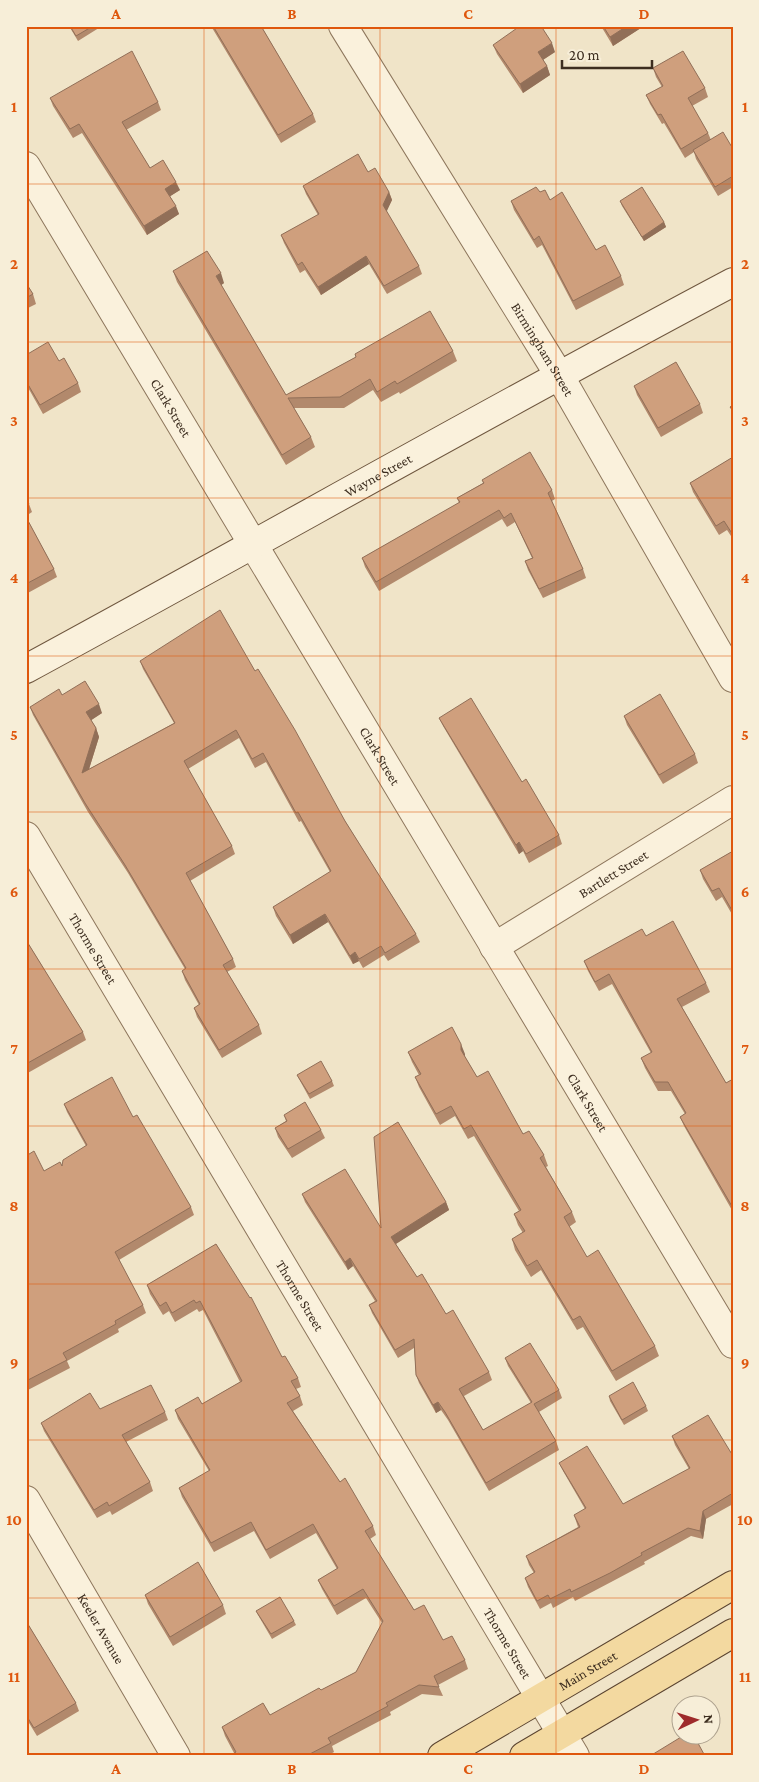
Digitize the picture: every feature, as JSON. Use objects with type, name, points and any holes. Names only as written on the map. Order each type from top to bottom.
[{"type":"main road","name":"Main Street","points":[[442,1756],[733,1585]]},
{"type":"main road","points":[[524,1756],[568,1744],[733,1633]]},
{"type":"street","name":"Birmingham Street","points":[[343,26],[559,375],[733,678]]},
{"type":"street","name":"Clark Street","points":[[26,166],[733,1344]]},
{"type":"street","name":"Wayne Street","points":[[26,669],[253,546],[559,375],[733,282]]},
{"type":"street","name":"Bartlett Street","points":[[494,947],[733,800]]},
{"type":"street","name":"Thorme Street","points":[[26,836],[568,1744]]},
{"type":"street","name":"Keeler Avenue","points":[[26,1500],[176,1756]]},
{"type":"building","points":[[70,26],[93,26],[76,36]]},
{"type":"building","points":[[213,26],[261,26],[313,114],[278,135]]},
{"type":"building","points":[[520,26],[541,26],[552,43],[538,52],[547,66],[520,84],[493,45]]},
{"type":"building","points":[[603,26],[627,26],[610,37]]},
{"type":"building","points":[[132,51],[158,102],[122,122],[150,168],[163,160],[176,182],[165,189],[176,206],[144,226],[79,124],[70,129],[50,98]]},
{"type":"building","points":[[683,51],[705,88],[688,98],[708,133],[681,149],[661,114],[658,115],[646,95],[663,86],[653,68]]},
{"type":"building","points":[[723,132],[733,149],[733,176],[715,187],[693,150]]},
{"type":"building","points":[[358,154],[368,172],[375,168],[389,192],[383,205],[419,266],[384,286],[366,256],[318,287],[302,262],[298,265],[281,235],[319,214],[303,186]]},
{"type":"building","points":[[536,187],[540,192],[545,190],[550,200],[562,192],[596,250],[605,245],[621,276],[573,301],[539,236],[534,240],[511,201]]},
{"type":"building","points":[[642,187],[664,222],[642,237],[620,201]]},
{"type":"building","points":[[207,251],[221,273],[216,276],[286,395],[356,357],[355,354],[430,311],[453,351],[397,384],[395,381],[377,392],[370,379],[340,397],[288,398],[311,437],[282,455],[173,271]]},
{"type":"building","points":[[26,283],[33,294],[26,298]]},
{"type":"building","points":[[48,342],[59,361],[64,358],[78,383],[40,405],[26,381],[26,355]]},
{"type":"building","points":[[676,362],[700,404],[658,428],[634,386]]},
{"type":"building","points":[[530,452],[552,490],[548,493],[583,569],[539,589],[525,561],[533,558],[511,513],[504,518],[499,510],[376,582],[362,558],[460,502],[457,498],[484,483],[482,480]]},
{"type":"building","points":[[733,457],[733,535],[724,521],[716,526],[690,483]]},
{"type":"building","points":[[26,517],[54,569],[26,584]]},
{"type":"building","points":[[220,610],[255,671],[258,669],[295,730],[345,821],[416,934],[385,953],[381,946],[359,959],[355,952],[350,956],[325,914],[290,935],[273,907],[331,871],[263,753],[252,759],[236,730],[184,761],[232,846],[186,873],[233,959],[223,965],[259,1025],[219,1050],[194,1008],[200,1004],[182,971],[186,968],[125,865],[85,803],[30,707],[59,689],[62,695],[85,681],[99,704],[86,712],[96,728],[82,773],[175,723],[140,661]]},
{"type":"building","points":[[660,694],[695,754],[659,775],[624,716]]},
{"type":"building","points":[[471,698],[522,782],[526,779],[559,835],[526,854],[519,842],[516,845],[439,718]]},
{"type":"building","points":[[733,851],[733,912],[719,888],[712,891],[700,870]]},
{"type":"building","points":[[673,921],[706,983],[677,999],[726,1083],[733,1079],[733,1208],[680,1117],[686,1113],[668,1082],[655,1082],[641,1058],[652,1052],[609,974],[595,982],[584,961],[642,929],[646,936]]},
{"type":"building","points":[[26,940],[83,1032],[26,1064]]},
{"type":"building","points":[[452,1027],[461,1044],[461,1050],[477,1077],[488,1071],[523,1134],[529,1131],[544,1155],[540,1158],[572,1212],[564,1217],[587,1257],[598,1250],[655,1346],[612,1371],[580,1316],[573,1320],[537,1260],[527,1266],[512,1239],[525,1231],[514,1214],[521,1210],[471,1125],[464,1129],[451,1106],[436,1114],[415,1077],[421,1074],[408,1052]]},
{"type":"building","points":[[321,1061],[332,1081],[309,1094],[297,1075]]},
{"type":"building","points":[[112,1077],[133,1117],[137,1115],[191,1207],[115,1252],[143,1305],[115,1321],[116,1324],[63,1353],[67,1360],[26,1381],[26,1156],[34,1151],[44,1171],[60,1162],[62,1166],[63,1160],[87,1145],[64,1104]]},
{"type":"building","points":[[305,1102],[321,1130],[288,1149],[275,1128],[287,1121],[284,1115]]},
{"type":"building","points":[[398,1122],[446,1202],[391,1237],[417,1277],[422,1274],[446,1314],[453,1310],[489,1372],[459,1389],[483,1430],[532,1402],[505,1358],[530,1343],[559,1390],[534,1404],[556,1441],[486,1483],[445,1412],[438,1402],[433,1405],[416,1375],[414,1339],[395,1350],[369,1305],[377,1301],[350,1258],[345,1262],[302,1194],[345,1169],[381,1228],[374,1137]]},
{"type":"building","points":[[216,1244],[251,1297],[282,1357],[285,1356],[298,1378],[291,1381],[300,1396],[287,1403],[340,1482],[345,1478],[373,1526],[365,1531],[414,1610],[424,1605],[443,1640],[452,1636],[465,1660],[434,1676],[439,1687],[419,1685],[386,1703],[388,1706],[328,1738],[331,1743],[306,1756],[231,1756],[236,1752],[222,1727],[263,1703],[270,1715],[319,1688],[321,1690],[356,1672],[383,1621],[363,1589],[334,1606],[318,1580],[338,1568],[313,1524],[266,1550],[251,1522],[211,1543],[179,1488],[210,1470],[175,1410],[198,1397],[202,1404],[242,1381],[200,1301],[196,1303],[194,1300],[172,1313],[166,1302],[160,1306],[147,1285]]},
{"type":"building","points":[[633,1382],[646,1406],[622,1420],[609,1396]]},
{"type":"building","points":[[151,1385],[165,1412],[122,1435],[150,1482],[109,1506],[107,1502],[94,1510],[41,1423],[90,1393],[100,1409]]},
{"type":"building","points":[[708,1415],[733,1456],[733,1493],[703,1511],[700,1531],[688,1528],[641,1553],[642,1555],[610,1573],[571,1592],[570,1589],[550,1599],[548,1595],[537,1601],[525,1578],[535,1572],[526,1556],[580,1527],[574,1515],[586,1508],[559,1463],[587,1446],[623,1504],[690,1468],[672,1436]]},
{"type":"building","points":[[198,1562],[223,1605],[170,1637],[145,1595]]},
{"type":"building","points":[[280,1597],[294,1621],[271,1634],[256,1611]]},
{"type":"building","points":[[26,1621],[76,1703],[34,1728],[26,1715]]},
{"type":"building","points":[[672,1743],[698,1744],[705,1756],[650,1756]]}]
